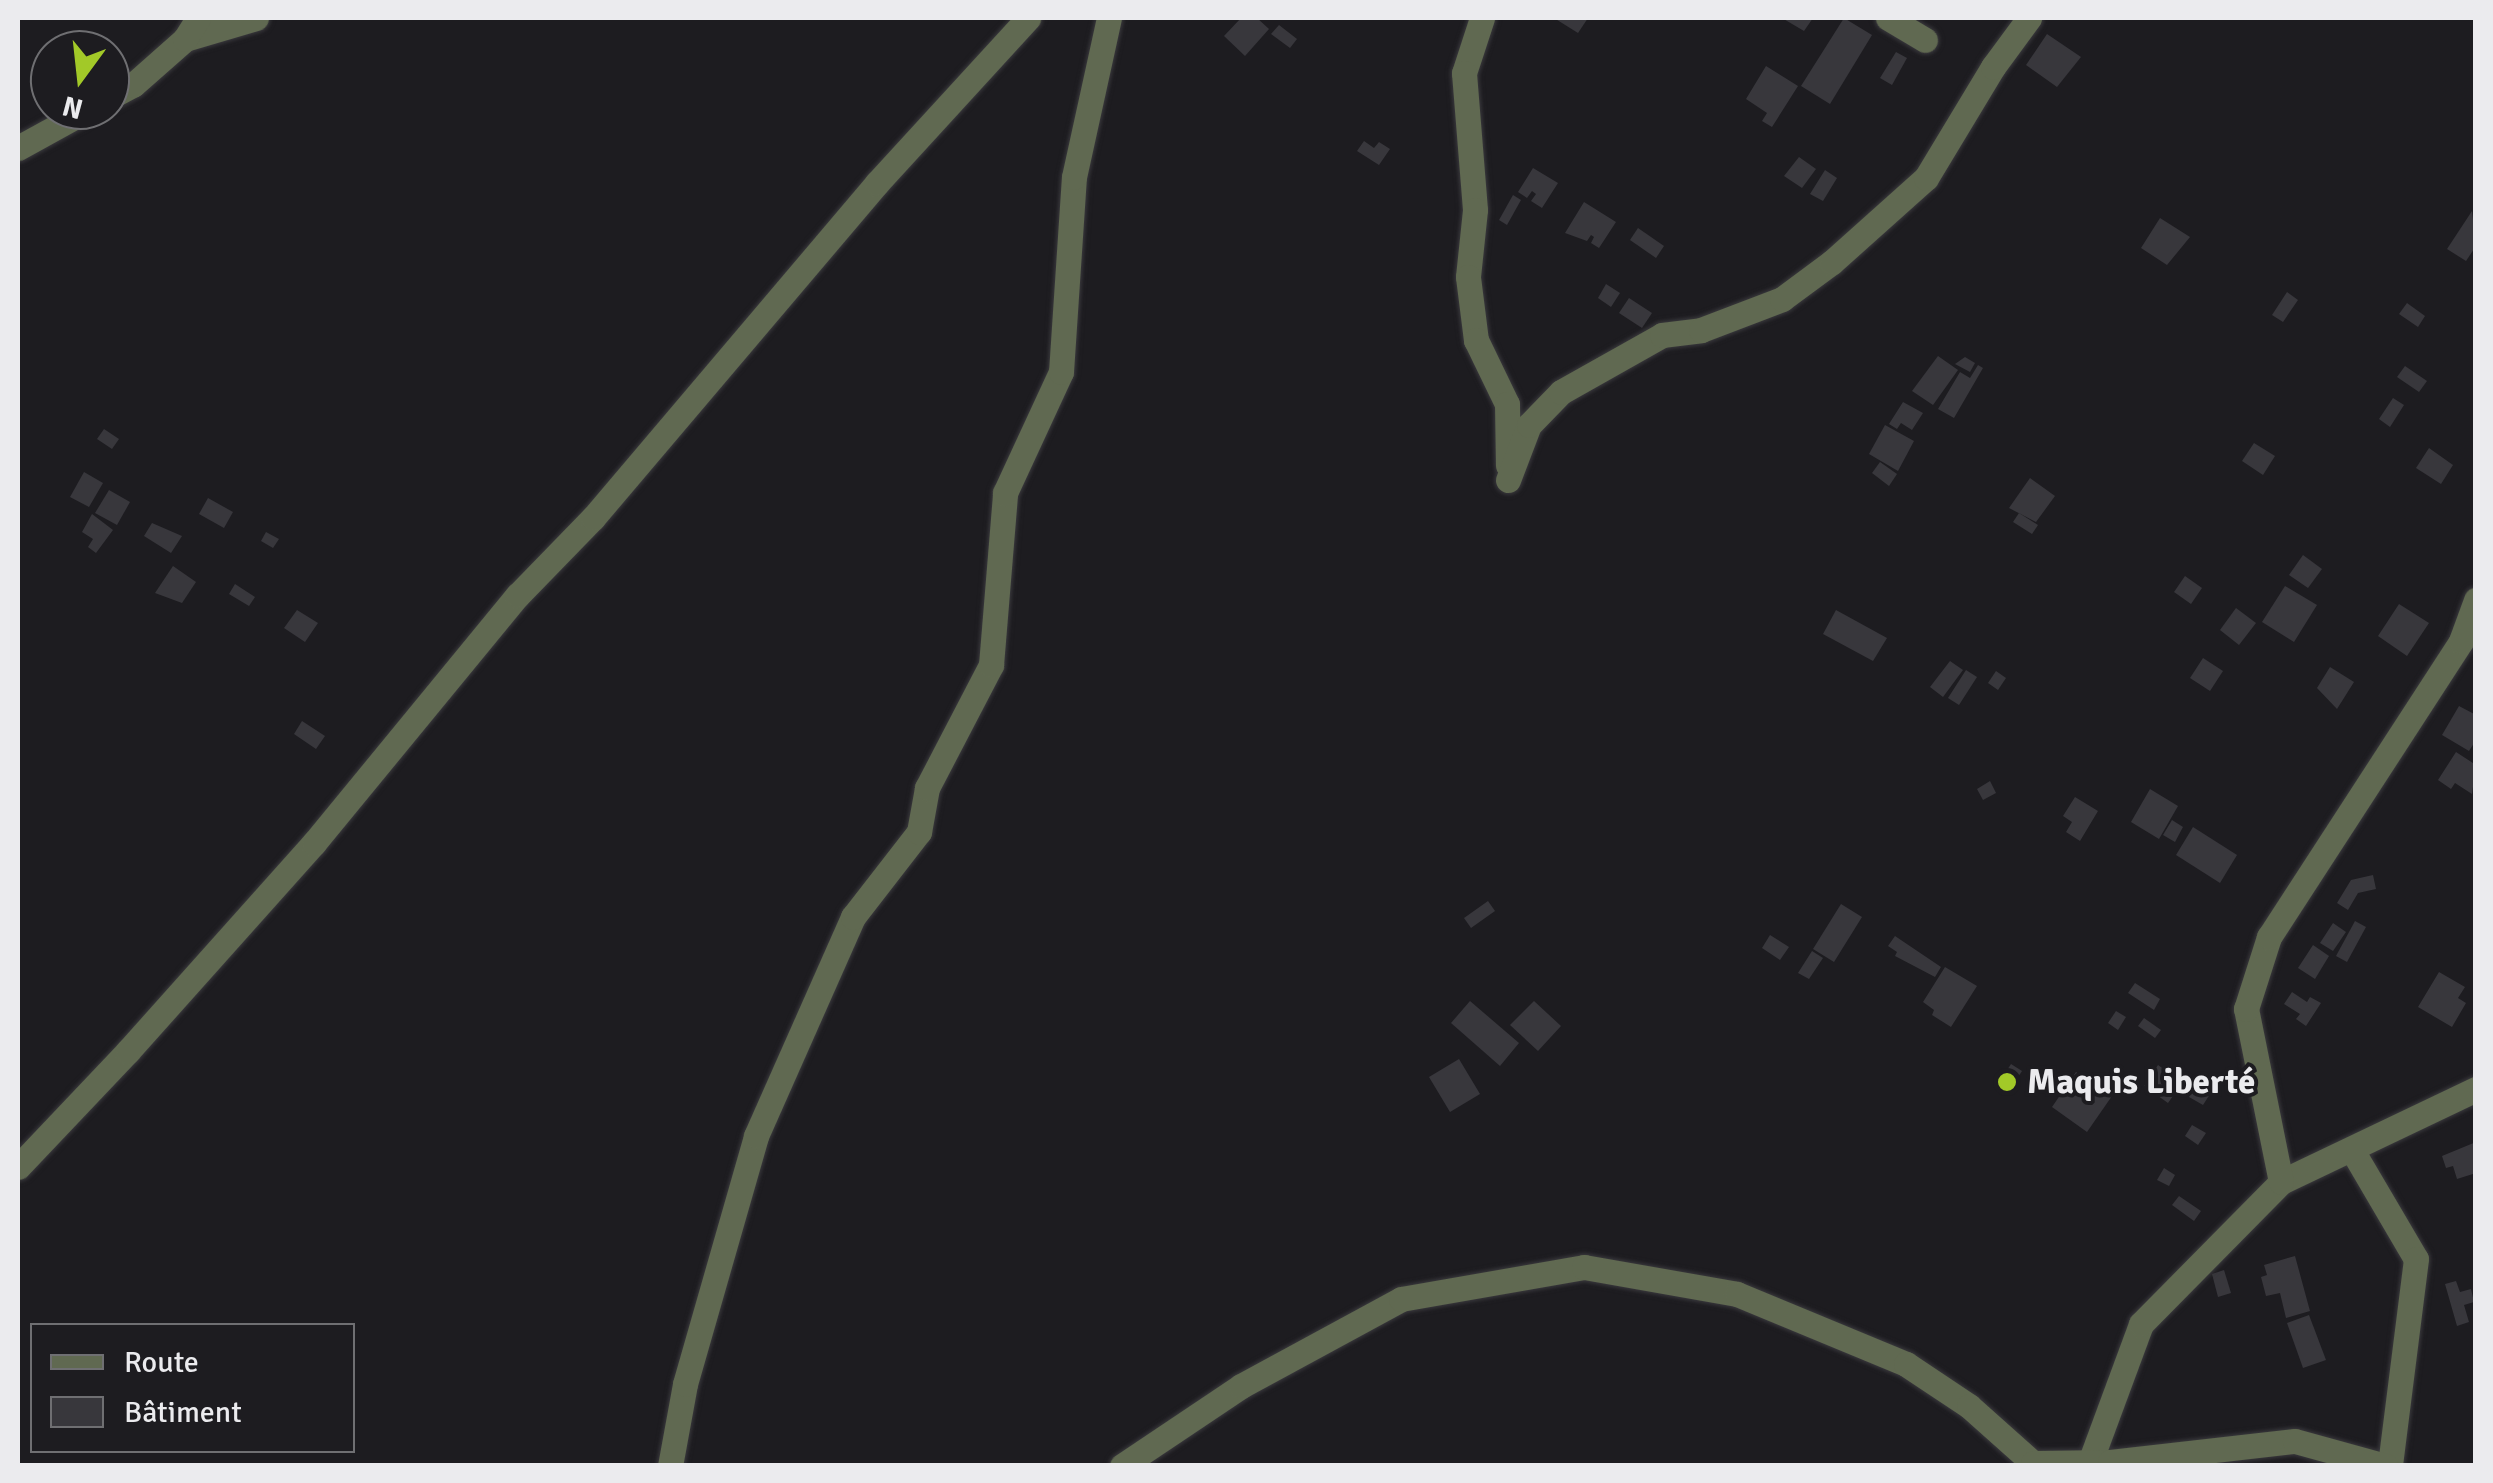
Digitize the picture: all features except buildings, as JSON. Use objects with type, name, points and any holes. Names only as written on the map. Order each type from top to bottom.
[{"type":"street","points":[[130,86],[192,28],[256,18]]},
{"type":"street","points":[[18,1168],[128,1052],[314,842],[518,595],[593,518],[877,183],[1028,18]]},
{"type":"street","points":[[670,1466],[684,1384],[756,1136],[853,917],[919,832],[927,788],[991,664],[1005,493],[1061,372],[1074,178],[1108,18]]},
{"type":"street","points":[[1482,18],[1464,73],[1476,210],[1468,278],[1476,340],[1507,404],[1508,480],[1529,425],[1561,392],[1662,336],[1701,330],[1782,298],[1832,262],[1926,178],[2029,18]]},
{"type":"street","points":[[1888,18],[1925,40]]},
{"type":"street","points":[[18,148],[51,130]]},
{"type":"street","points":[[2281,1182],[2246,1009],[2268,937],[2461,641],[2476,600]]},
{"type":"street","points":[[2090,1462],[2141,1324],[2281,1182],[2476,1089]]},
{"type":"street","points":[[1122,1466],[1241,1386],[1401,1299],[1584,1267],[1737,1294],[1906,1364],[1968,1406],[2033,1463],[2090,1462],[2295,1441],[2388,1466],[2416,1258],[2352,1150]]},
{"type":"place","name":"Maquis Liberté","points":[[2007,1082]]}]
